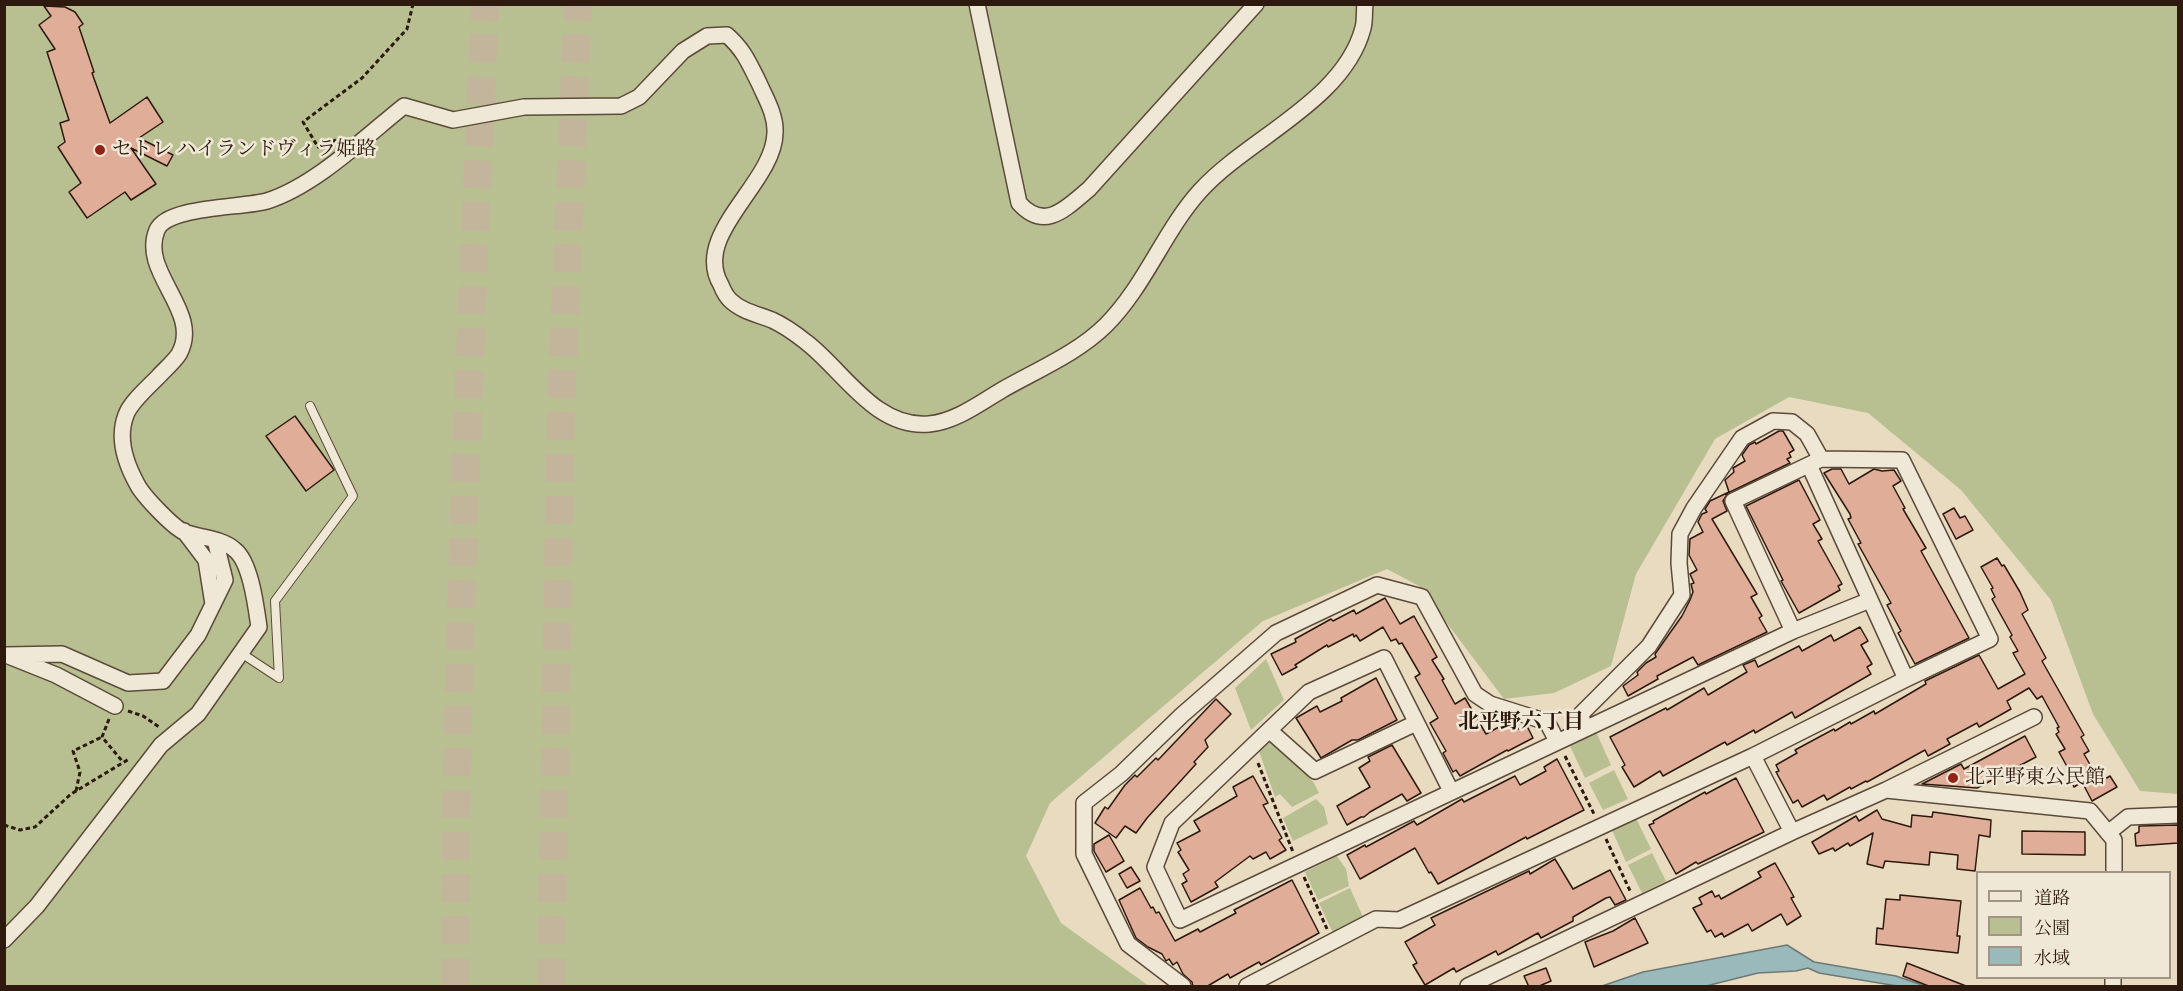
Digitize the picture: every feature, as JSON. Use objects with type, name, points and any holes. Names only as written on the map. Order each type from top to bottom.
[{"type":"street","points":[[977,4],[1019,204],[1028,214],[1047,218],[1060,213],[1089,189],[1256,4]]},
{"type":"street","points":[[4,940],[37,906],[137,773],[161,745],[198,714],[259,627],[244,561],[235,549],[172,525],[138,486],[121,443],[126,414],[179,353],[184,336],[182,316],[160,271],[153,246],[158,227],[174,214],[267,201],[300,187],[404,106],[453,120],[524,107],[621,106],[639,97],[683,51],[707,36],[728,35],[742,49],[772,111],[776,134],[768,159],[720,237],[714,255],[717,278],[728,298],[741,309],[774,321],[807,342],[862,396],[886,414],[911,424],[930,424],[957,416],[1073,350],[1105,326],[1127,301],[1176,223],[1201,190],[1250,148],[1299,112],[1334,80],[1354,50],[1361,34],[1364,26],[1365,4]]},
{"type":"street","points":[[1584,728],[1581,714],[1649,646],[1682,595],[1679,563],[1680,534],[1694,508],[1742,438],[1773,421],[1792,422],[1807,434],[1815,462],[1870,600],[1906,679]]},
{"type":"street","points":[[1247,987],[1376,919],[1399,920],[1753,756],[1990,639],[1902,460],[1815,462],[1732,501],[1793,631]]},
{"type":"street","points":[[184,531],[206,560],[214,606]]},
{"type":"street","points":[[115,706],[56,675],[6,655],[62,654],[128,683],[163,681],[198,635],[225,580],[215,540]]},
{"type":"street","points":[[1183,987],[1128,944],[1084,854],[1084,803],[1121,774],[1182,715],[1276,633],[1377,585],[1422,597],[1475,694],[1490,704],[1547,722],[1557,741]]},
{"type":"street","points":[[1451,791],[1384,658],[1309,692],[1172,823],[1155,867],[1180,920],[1793,631],[1870,600]]},
{"type":"street","points":[[1468,987],[1792,832],[1886,790],[2034,717]]},
{"type":"street","points":[[1269,730],[1315,771],[1416,723]]},
{"type":"street","points":[[1753,756],[1792,832]]},
{"type":"street","points":[[1886,790],[2090,811],[2114,840],[2114,871]]},
{"type":"street","points":[[2108,833],[2128,818],[2178,815]]},
{"type":"lane","points":[[241,653],[279,678],[275,601],[353,496],[310,406]]},
{"type":"path","points":[[344,154],[337,140],[318,147],[303,122],[362,78],[407,29],[413,4]]},
{"type":"path","points":[[76,790],[80,772],[73,751],[102,737],[115,706],[144,716],[173,736]]},
{"type":"path","points":[[102,737],[123,762]]},
{"type":"path","points":[[1251,747],[1298,864]]},
{"type":"path","points":[[4,825],[20,830],[34,827],[76,790],[133,756]]},
{"type":"path","points":[[1310,891],[1332,941]]},
{"type":"green space","points":[[5,5],[2178,5],[2178,794],[2140,791],[2093,714],[2051,600],[1961,490],[1868,413],[1789,397],[1715,439],[1636,574],[1611,666],[1554,693],[1504,699],[1419,586],[1387,569],[1263,621],[1050,803],[1026,856],[1061,923],[1149,986],[5,986]]},
{"type":"green space","points":[[1266,659],[1284,700],[1251,730],[1235,688]]},
{"type":"green space","points":[[1596,732],[1611,765],[1585,778],[1570,746]]},
{"type":"green space","points":[[1269,742],[1279,743],[1314,783],[1319,793],[1292,807],[1280,794],[1275,797],[1259,751]]},
{"type":"green space","points":[[1614,770],[1628,799],[1603,810],[1589,783]]},
{"type":"green space","points":[[1316,799],[1324,807],[1328,824],[1293,841],[1283,818]]},
{"type":"green space","points":[[1636,818],[1651,849],[1626,862],[1612,830]]},
{"type":"green space","points":[[1652,853],[1666,881],[1642,893],[1628,865]]},
{"type":"green space","points":[[1337,856],[1346,869],[1349,886],[1318,900],[1305,872]]},
{"type":"green space","points":[[1350,888],[1363,917],[1333,933],[1319,903]]},
{"type":"water","points":[[1787,945],[1814,962],[1896,976],[1925,986],[1897,986],[1819,973],[1808,968],[1758,973],[1706,986],[1602,986],[1643,972]]},
{"type":"building","points":[[44,6],[65,7],[75,12],[83,24],[79,27],[110,123],[147,97],[163,122],[139,138],[173,155],[167,166],[131,148],[156,184],[131,200],[125,192],[87,218],[69,192],[81,183],[58,147],[65,142],[60,123],[69,120],[47,52],[55,49],[39,25],[51,16]]},
{"type":"building","points":[[295,416],[334,470],[306,491],[266,436]]},
{"type":"building","points":[[1783,431],[1794,450],[1789,453],[1791,457],[1787,459],[1790,463],[1728,493],[1723,501],[1727,511],[1712,519],[1757,594],[1751,597],[1762,616],[1759,618],[1767,632],[1698,665],[1693,657],[1657,676],[1658,679],[1628,696],[1623,686],[1638,675],[1637,672],[1646,663],[1656,657],[1655,654],[1682,616],[1690,600],[1693,592],[1691,584],[1694,583],[1690,574],[1697,570],[1689,555],[1690,539],[1703,532],[1698,522],[1702,514],[1707,512],[1705,509],[1710,501],[1729,492],[1725,480],[1734,472],[1733,468],[1745,461],[1742,455],[1749,445],[1755,442],[1756,444]]},
{"type":"building","points":[[1832,469],[1841,469],[1849,484],[1874,469],[1894,470],[1901,481],[1893,486],[1905,508],[1903,509],[1926,548],[1921,551],[1969,638],[1915,664],[1898,633],[1901,631],[1887,605],[1891,603],[1858,544],[1861,543],[1848,519],[1851,518],[1850,514],[1824,473]]},
{"type":"building","points":[[1799,480],[1820,520],[1813,524],[1822,539],[1818,541],[1842,584],[1838,586],[1840,590],[1799,613],[1781,581],[1783,580],[1746,506]]},
{"type":"building","points":[[1954,508],[1960,518],[1965,516],[1973,530],[1956,539],[1943,514]]},
{"type":"building","points":[[1997,558],[2002,566],[2004,565],[2020,592],[2028,610],[2022,614],[2046,658],[2042,661],[2084,735],[2081,737],[2089,751],[2084,754],[2100,782],[2110,776],[2117,787],[2092,801],[2082,782],[2074,787],[2067,774],[2070,772],[2059,752],[2065,749],[2056,734],[2059,732],[2057,728],[2059,727],[2042,696],[2037,699],[2029,688],[2007,701],[2011,709],[1979,727],[1977,723],[1947,739],[1950,744],[1928,756],[1925,750],[1867,782],[1851,789],[1850,787],[1827,800],[1824,795],[1802,807],[1798,800],[1793,803],[1776,772],[1779,771],[1776,765],[1797,753],[1795,750],[1874,711],[1875,714],[1926,684],[1925,681],[1979,655],[1998,689],[2025,674],[2013,653],[2018,651],[2010,637],[2012,635],[1992,599],[1995,597],[1991,589],[1993,588],[1981,567]]},
{"type":"building","points":[[1385,598],[1400,624],[1414,616],[1437,657],[1432,660],[1444,679],[1442,680],[1455,704],[1465,698],[1486,734],[1510,721],[1518,729],[1527,726],[1533,738],[1460,776],[1456,770],[1453,772],[1443,753],[1446,751],[1430,723],[1438,718],[1415,677],[1420,674],[1402,643],[1399,644],[1396,639],[1391,641],[1383,627],[1360,641],[1353,634],[1328,647],[1327,645],[1282,675],[1271,654],[1296,642],[1295,639],[1331,619],[1333,621],[1354,610],[1356,614]]},
{"type":"building","points":[[1860,627],[1868,641],[1861,645],[1872,664],[1867,667],[1871,674],[1795,718],[1792,712],[1755,733],[1754,730],[1727,745],[1725,742],[1663,776],[1660,771],[1634,787],[1622,767],[1625,765],[1610,737],[1666,708],[1667,710],[1704,688],[1708,695],[1747,672],[1743,665],[1755,660],[1758,667],[1799,646],[1802,651],[1831,635],[1834,641]]},
{"type":"building","points":[[1376,678],[1397,720],[1358,740],[1352,740],[1321,758],[1296,718],[1317,706],[1320,712],[1342,701],[1341,698]]},
{"type":"building","points":[[1216,699],[1231,714],[1205,740],[1208,747],[1194,762],[1196,764],[1136,833],[1125,826],[1116,838],[1095,823],[1105,807],[1108,809],[1125,785],[1135,775],[1137,777],[1156,758],[1158,760]]},
{"type":"building","points":[[2025,736],[2036,757],[1977,788],[1922,784],[1961,764],[1964,769]]},
{"type":"building","points":[[1392,745],[1421,793],[1407,801],[1402,794],[1347,825],[1337,806],[1370,787],[1359,768],[1370,761],[1368,757]]},
{"type":"building","points":[[1557,759],[1584,810],[1527,839],[1526,837],[1438,884],[1415,848],[1360,879],[1347,855],[1414,821],[1417,825],[1462,799],[1464,802],[1515,776],[1520,785],[1546,771],[1544,767]]},
{"type":"building","points":[[1253,776],[1268,803],[1263,805],[1282,838],[1279,840],[1286,850],[1270,859],[1266,852],[1253,859],[1250,856],[1215,882],[1218,887],[1191,902],[1182,884],[1187,881],[1183,874],[1189,870],[1178,852],[1181,850],[1177,843],[1200,831],[1194,821],[1237,796],[1233,787]]},
{"type":"building","points":[[1736,778],[1764,832],[1698,864],[1696,862],[1676,874],[1649,825],[1705,792],[1706,794]]},
{"type":"building","points":[[1877,810],[1882,819],[1911,827],[1912,815],[1932,817],[1933,812],[1991,820],[1990,837],[1979,835],[1975,871],[1957,869],[1958,855],[1930,852],[1929,865],[1885,861],[1883,868],[1867,864],[1873,833],[1850,846],[1848,843],[1835,851],[1833,848],[1819,854],[1812,842],[1856,816],[1859,821]]},
{"type":"building","points":[[2178,825],[2178,843],[2136,846],[2135,834],[2139,832],[2139,826]]},
{"type":"building","points":[[2022,831],[2085,832],[2085,855],[2022,854]]},
{"type":"building","points":[[1109,835],[1124,861],[1106,872],[1094,851],[1094,844]]},
{"type":"building","points":[[1555,859],[1573,889],[1610,870],[1626,900],[1615,905],[1610,897],[1606,898],[1573,917],[1573,921],[1541,938],[1538,933],[1498,955],[1496,951],[1456,972],[1454,968],[1425,985],[1413,965],[1417,963],[1405,942],[1435,925],[1431,918],[1529,871],[1530,874]]},
{"type":"building","points":[[1775,863],[1794,897],[1791,898],[1801,916],[1787,925],[1781,914],[1752,931],[1748,924],[1724,937],[1722,933],[1715,937],[1711,930],[1707,932],[1693,908],[1702,904],[1699,898],[1712,891],[1715,897],[1719,895],[1721,899],[1761,877],[1758,872]]},
{"type":"building","points":[[1131,867],[1140,881],[1127,888],[1119,874]]},
{"type":"building","points":[[1292,880],[1319,933],[1261,965],[1259,962],[1230,978],[1228,974],[1206,987],[1193,987],[1192,982],[1183,974],[1177,962],[1173,965],[1169,959],[1166,961],[1162,954],[1136,938],[1119,900],[1140,888],[1151,908],[1153,907],[1156,913],[1159,912],[1175,941],[1198,929],[1200,932],[1236,913],[1234,910]]},
{"type":"building","points":[[1900,895],[1961,901],[1957,936],[1960,936],[1958,953],[1876,944],[1877,928],[1883,929],[1886,899],[1900,900]]},
{"type":"building","points":[[1635,918],[1648,943],[1594,967],[1585,942],[1613,931]]},
{"type":"building","points":[[1907,963],[1966,986],[1931,987],[1903,976]]},
{"type":"building","points":[[1546,968],[1551,981],[1537,987],[1529,987],[1524,976]]},
{"type":"tunnel","points":[[455,986],[461,618],[485,4]]},
{"type":"tunnel","points":[[551,986],[561,408],[578,4]]},
{"type":"place","name":"セトレ ハイランドヴィラ姫路","points":[[100,150]]},
{"type":"place","name":"北平野東公民館","points":[[1953,778]]},
{"type":"district","name":"北平野六丁目","points":[[1521,723]]}]
